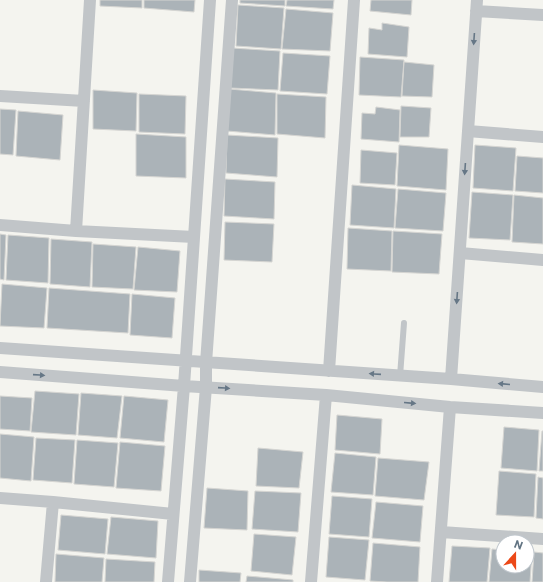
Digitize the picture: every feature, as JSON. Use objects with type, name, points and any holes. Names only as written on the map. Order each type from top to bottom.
[{"type":"street","points":[[76,231],[90,0]]},
{"type":"street","points":[[168,582],[184,386],[210,0]]},
{"type":"street","points":[[190,582],[206,387],[206,363],[232,0]]},
{"type":"street","points":[[329,372],[354,0]]},
{"type":"street","points":[[451,380],[477,5],[543,15]]},
{"type":"street","points":[[0,96],[84,101]]},
{"type":"street","points":[[468,131],[543,137]]},
{"type":"street","points":[[0,225],[76,231],[194,237]]},
{"type":"street","points":[[460,253],[543,260]]},
{"type":"street","points":[[0,348],[543,387]]},
{"type":"street","points":[[0,372],[326,395],[450,407],[543,413]]},
{"type":"street","points":[[311,582],[326,395]]},
{"type":"street","points":[[437,582],[450,407]]},
{"type":"street","points":[[0,498],[173,514]]},
{"type":"street","points":[[46,582],[53,502]]},
{"type":"street","points":[[441,532],[543,539]]},
{"type":"lane","points":[[400,376],[404,323]]},
{"type":"building","points":[[100,0],[142,0],[142,8],[100,6]]},
{"type":"building","points":[[144,0],[195,0],[194,12],[144,8]]},
{"type":"building","points":[[240,0],[285,0],[285,6],[240,3]]},
{"type":"building","points":[[287,0],[334,0],[333,9],[286,6]]},
{"type":"building","points":[[371,0],[412,0],[411,15],[370,11]]},
{"type":"building","points":[[238,5],[284,8],[281,49],[236,46]]},
{"type":"building","points":[[286,9],[333,13],[330,51],[282,49]]},
{"type":"building","points":[[382,23],[409,27],[407,57],[368,54],[369,28],[382,30]]},
{"type":"building","points":[[232,48],[280,51],[278,90],[230,88]]},
{"type":"building","points":[[283,53],[330,56],[327,94],[280,91]]},
{"type":"building","points":[[360,57],[404,60],[401,97],[359,95]]},
{"type":"building","points":[[404,62],[434,65],[432,97],[402,96]]},
{"type":"building","points":[[229,89],[276,93],[275,135],[227,131]]},
{"type":"building","points":[[93,90],[137,93],[136,131],[93,129]]},
{"type":"building","points":[[139,94],[186,96],[185,134],[139,132]]},
{"type":"building","points":[[277,94],[326,97],[325,138],[277,134]]},
{"type":"building","points":[[401,106],[431,108],[429,137],[400,137]]},
{"type":"building","points":[[376,107],[400,110],[399,142],[361,139],[362,113],[375,114]]},
{"type":"building","points":[[0,109],[16,110],[13,155],[0,154]]},
{"type":"building","points":[[18,111],[63,115],[60,160],[16,156]]},
{"type":"building","points":[[136,134],[186,137],[186,178],[136,176]]},
{"type":"building","points":[[227,135],[278,138],[277,177],[226,173]]},
{"type":"building","points":[[399,145],[448,149],[446,190],[397,186]]},
{"type":"building","points":[[475,145],[516,148],[513,191],[473,188]]},
{"type":"building","points":[[361,150],[397,153],[395,185],[360,183]]},
{"type":"building","points":[[517,156],[543,158],[543,193],[515,191]]},
{"type":"building","points":[[225,179],[275,182],[274,219],[224,216]]},
{"type":"building","points":[[352,185],[396,189],[394,228],[350,225]]},
{"type":"building","points":[[398,189],[446,193],[443,231],[395,228]]},
{"type":"building","points":[[472,192],[513,195],[510,240],[469,238]]},
{"type":"building","points":[[514,195],[543,198],[543,244],[512,242]]},
{"type":"building","points":[[225,222],[274,224],[272,262],[224,260]]},
{"type":"building","points":[[348,228],[392,231],[391,271],[347,269]]},
{"type":"building","points":[[393,231],[442,234],[439,274],[392,272]]},
{"type":"building","points":[[0,234],[6,235],[4,280],[0,279]]},
{"type":"building","points":[[8,235],[49,238],[48,283],[6,280]]},
{"type":"building","points":[[51,239],[92,242],[90,287],[50,284]]},
{"type":"building","points":[[93,244],[136,247],[133,289],[92,287]]},
{"type":"building","points":[[138,247],[180,251],[177,292],[134,290]]},
{"type":"building","points":[[2,284],[47,288],[44,328],[0,326]]},
{"type":"building","points":[[49,288],[130,294],[128,333],[47,328]]},
{"type":"building","points":[[132,294],[175,298],[172,338],[130,335]]},
{"type":"building","points":[[35,391],[79,394],[76,435],[31,432]]},
{"type":"building","points":[[81,393],[122,396],[117,438],[78,435]]},
{"type":"building","points":[[0,396],[32,398],[30,431],[0,429]]},
{"type":"building","points":[[124,396],[168,400],[164,442],[120,438]]},
{"type":"building","points":[[337,415],[382,419],[380,454],[335,450]]},
{"type":"building","points":[[504,427],[539,430],[537,471],[501,468]]},
{"type":"building","points":[[542,431],[543,471],[539,471]]},
{"type":"building","points":[[0,434],[34,437],[31,481],[0,478]]},
{"type":"building","points":[[36,438],[75,440],[72,483],[33,480]]},
{"type":"building","points":[[77,440],[118,443],[114,487],[74,484]]},
{"type":"building","points":[[120,442],[165,446],[161,491],[116,488]]},
{"type":"building","points":[[258,448],[303,452],[299,488],[256,486]]},
{"type":"building","points":[[335,453],[376,457],[373,495],[331,492]]},
{"type":"building","points":[[378,458],[429,462],[424,500],[375,496]]},
{"type":"building","points":[[499,471],[536,474],[534,517],[496,515]]},
{"type":"building","points":[[538,477],[543,478],[543,519],[536,518]]},
{"type":"building","points":[[207,488],[248,491],[247,530],[204,528]]},
{"type":"building","points":[[255,491],[301,493],[298,532],[252,529]]},
{"type":"building","points":[[332,496],[372,499],[369,537],[329,534]]},
{"type":"building","points":[[376,502],[423,506],[420,542],[372,538]]},
{"type":"building","points":[[61,515],[108,519],[105,554],[58,550]]},
{"type":"building","points":[[111,517],[158,521],[156,558],[107,554]]},
{"type":"building","points":[[254,534],[296,537],[292,575],[251,571]]},
{"type":"building","points":[[329,537],[369,540],[365,580],[326,577]]},
{"type":"building","points":[[373,543],[420,547],[418,582],[370,581]]},
{"type":"building","points":[[452,546],[490,548],[487,582],[449,582]]},
{"type":"building","points":[[492,549],[495,549],[495,574],[531,574],[530,582],[489,582]]},
{"type":"building","points":[[535,552],[543,553],[543,582],[532,582],[533,574],[535,574]]},
{"type":"building","points":[[56,554],[104,558],[102,582],[55,582]]},
{"type":"building","points":[[106,559],[155,562],[154,582],[105,582]]},
{"type":"building","points":[[199,570],[241,573],[240,582],[199,582]]},
{"type":"building","points":[[247,576],[293,580],[293,582],[246,582]]}]
